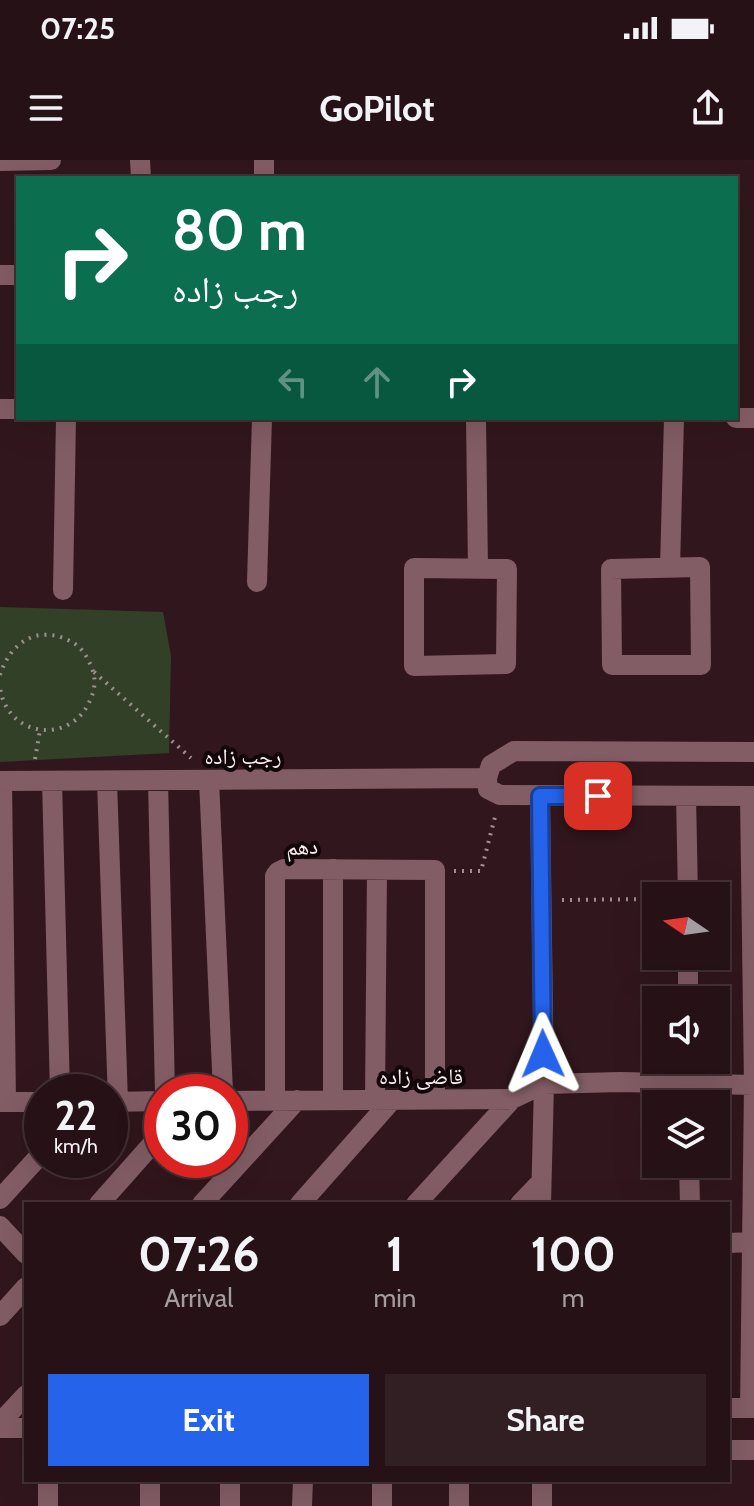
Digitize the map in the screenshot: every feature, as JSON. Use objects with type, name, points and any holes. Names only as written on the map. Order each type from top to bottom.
[{"type":"street","points":[[0,161],[51,160]]},
{"type":"street","points":[[63,590],[66,420]]},
{"type":"street","points":[[257,582],[262,420]]},
{"type":"street","points":[[476,420],[478,569]]},
{"type":"street","points":[[670,568],[674,420]]},
{"type":"street","points":[[700,567],[701,665],[612,665],[611,569],[670,568],[700,567]]},
{"type":"street","points":[[414,568],[478,569],[507,569],[506,664],[414,666],[414,568]]},
{"type":"street","points":[[730,1408],[752,1408],[752,796],[500,795],[488,789],[487,778],[491,765],[514,751],[754,752]]},
{"type":"street","name":"رجب زاده","points":[[1,781],[487,778]]},
{"type":"street","points":[[42,780],[59,1074]]},
{"type":"street","points":[[209,780],[222,1074]]},
{"type":"street","points":[[1,781],[3,1102],[24,1102]]},
{"type":"street","points":[[107,781],[113,1074]]},
{"type":"street","points":[[158,781],[165,1074]]},
{"type":"street","points":[[540,796],[544,1084],[541,1202]]},
{"type":"street","points":[[686,796],[688,882]]},
{"type":"street","name":"دهم","points":[[275,1100],[275,876],[284,869],[435,870]]},
{"type":"street","points":[[333,869],[333,1100]]},
{"type":"street","points":[[302,1202],[384,1100],[377,870]]},
{"type":"street","points":[[435,870],[435,1099]]},
{"type":"street","name":"قاضی زاده","points":[[248,1101],[512,1099],[544,1084],[620,1082],[665,1090]]},
{"type":"street","name":"قاضی زاده","points":[[717,1090],[754,1085]]},
{"type":"street","points":[[418,1202],[512,1099]]},
{"type":"street","points":[[204,1202],[297,1100]]},
{"type":"street","points":[[101,1202],[144,1153]]},
{"type":"street","points":[[0,1199],[24,1173]]},
{"type":"street","points":[[689,1178],[690,1202]]},
{"type":"street","points":[[522,1202],[541,1182]]},
{"type":"street","points":[[0,1226],[24,1252]]},
{"type":"street","points":[[730,1243],[752,1242]]},
{"type":"street","points":[[0,1316],[24,1289]]},
{"type":"street","points":[[0,1426],[24,1397]]},
{"type":"street","points":[[0,1426],[24,1428]]},
{"type":"street","points":[[730,1450],[754,1450]]},
{"type":"street","points":[[48,1482],[48,1506]]},
{"type":"street","points":[[150,1482],[150,1506]]},
{"type":"street","points":[[230,1482],[230,1506]]},
{"type":"street","points":[[302,1506],[303,1482]]},
{"type":"street","points":[[382,1482],[382,1506]]},
{"type":"street","points":[[459,1482],[459,1506]]},
{"type":"street","points":[[542,1482],[542,1506]]},
{"type":"path","points":[[0,675],[5,659],[18,644],[36,636],[56,635],[73,642],[87,655],[94,672],[94,691],[87,708],[75,722],[58,729],[40,730],[23,724],[10,713],[1,697],[0,687]]},
{"type":"path","points":[[94,672],[192,759],[182,781]]},
{"type":"path","points":[[40,730],[42,780]]},
{"type":"path","points":[[435,870],[481,871],[500,795]]},
{"type":"path","points":[[540,901],[642,899]]},
{"type":"green space","points":[[0,607],[163,612],[171,656],[169,753],[0,762]]},
{"type":"route","points":[[543,1054],[540,796],[598,796]]}]
